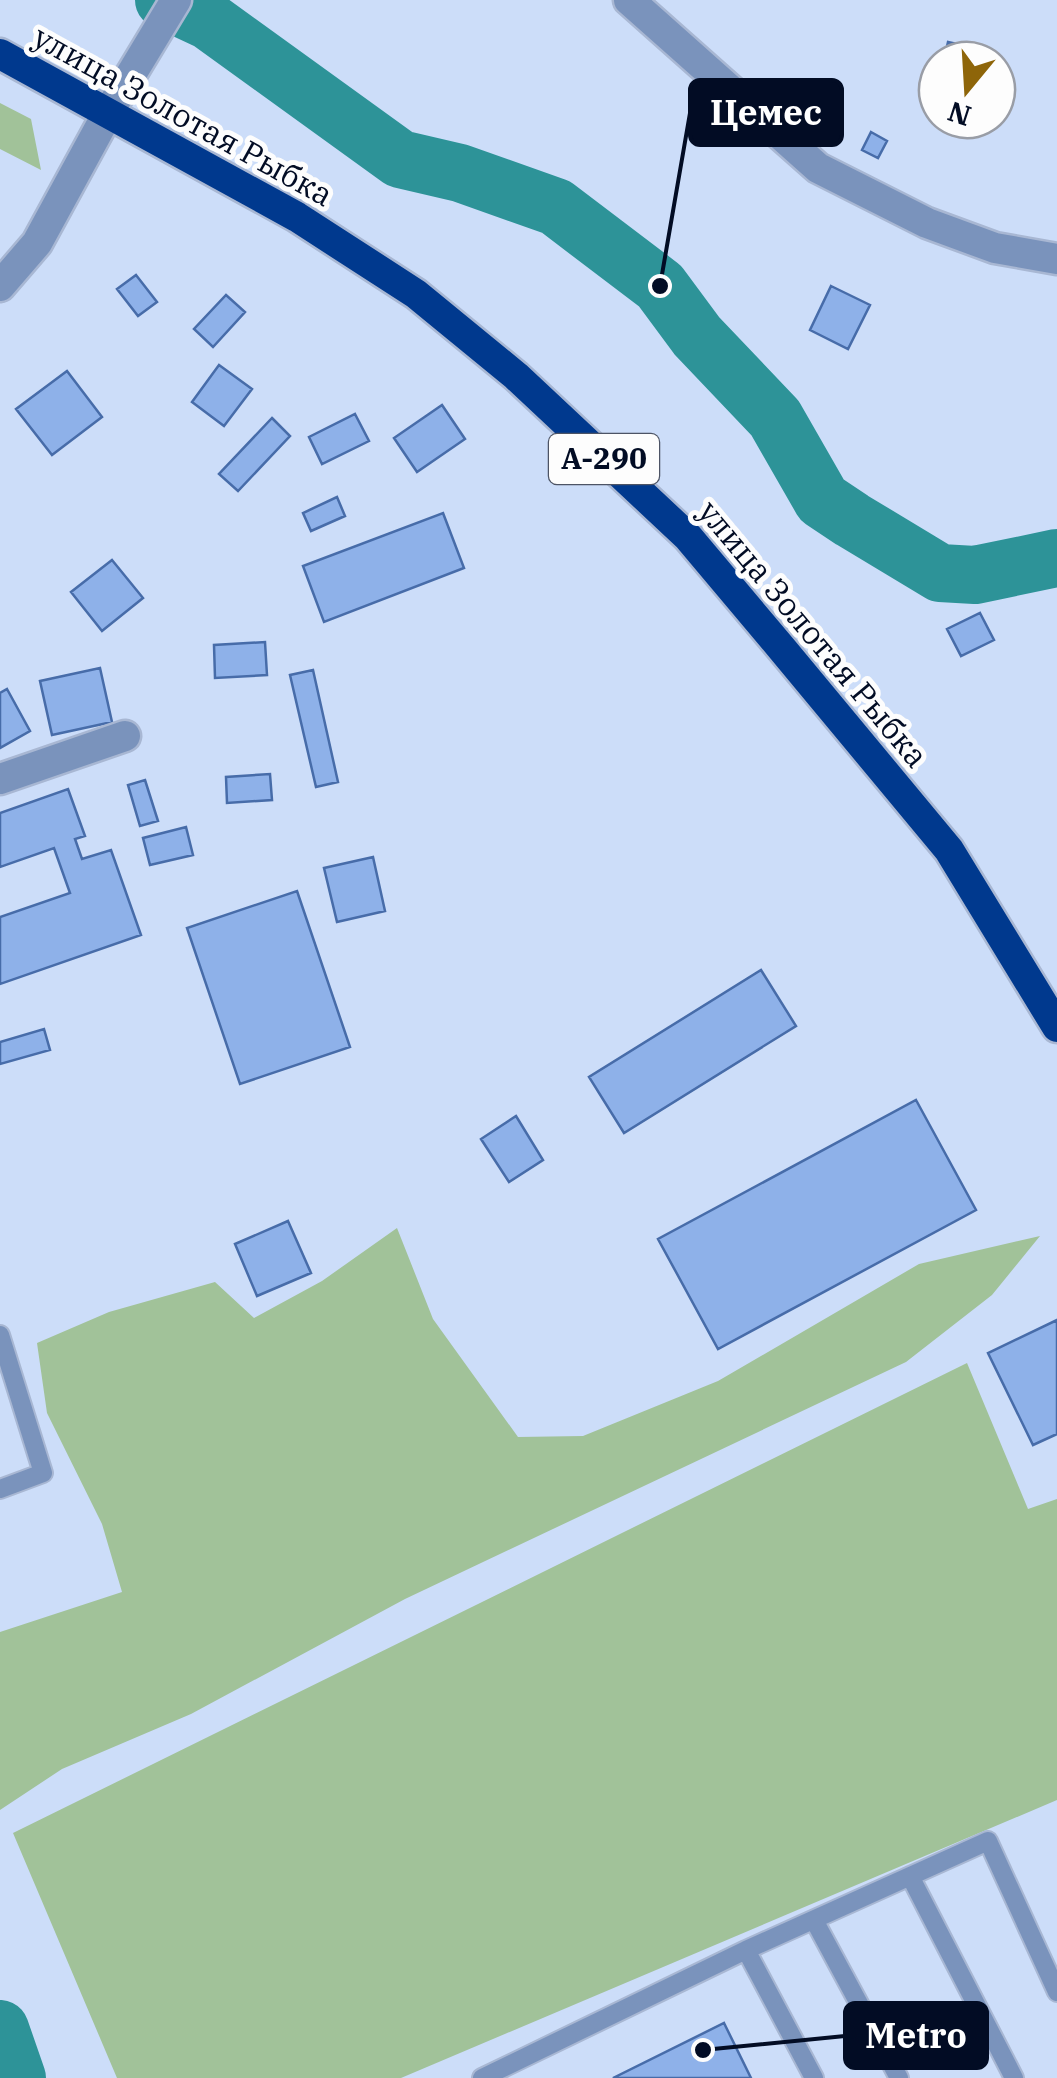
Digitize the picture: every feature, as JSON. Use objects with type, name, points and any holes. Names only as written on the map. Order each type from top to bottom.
[{"type":"highway","name":"улица Золотая Рыбка","points":[[0,54],[297,217],[416,294],[516,376],[688,537],[950,850],[1057,1028]]},
{"type":"street","points":[[629,0],[818,168],[944,229],[995,248],[1057,259]]},
{"type":"street","points":[[0,286],[37,243],[169,10]]},
{"type":"street","points":[[0,778],[125,736]]},
{"type":"lane","points":[[0,1335],[44,1473],[0,1489]]},
{"type":"lane","points":[[482,2078],[746,1950],[988,1841],[1057,1992]]},
{"type":"lane","points":[[910,1876],[1014,2078]]},
{"type":"lane","points":[[814,1920],[899,2078]]},
{"type":"lane","points":[[746,1950],[814,2078]]},
{"type":"green space","points":[[0,103],[31,119],[41,170],[0,149]]},
{"type":"green space","points":[[397,1228],[433,1319],[518,1437],[583,1436],[718,1381],[919,1264],[1040,1236],[992,1295],[906,1362],[405,1599],[191,1714],[62,1769],[0,1810],[0,1632],[122,1592],[102,1524],[47,1413],[37,1343],[109,1312],[215,1282],[254,1318],[322,1281]]},
{"type":"green space","points":[[967,1363],[1028,1509],[1057,1499],[1057,1800],[401,2078],[117,2078],[13,1833]]},
{"type":"building","points":[[871,132],[887,141],[878,158],[862,150]]},
{"type":"building","points":[[136,275],[157,302],[138,316],[117,289]]},
{"type":"building","points":[[831,286],[870,305],[848,349],[810,330]]},
{"type":"building","points":[[226,295],[245,312],[213,347],[194,329]]},
{"type":"building","points":[[219,365],[252,389],[224,426],[192,402]]},
{"type":"building","points":[[67,371],[102,417],[52,455],[16,409]]},
{"type":"building","points":[[442,405],[465,439],[417,472],[394,438]]},
{"type":"building","points":[[355,414],[369,441],[322,464],[309,437]]},
{"type":"building","points":[[272,418],[290,436],[238,491],[219,474]]},
{"type":"building","points":[[337,497],[345,516],[311,531],[303,513]]},
{"type":"building","points":[[443,513],[464,568],[324,622],[303,566]]},
{"type":"building","points":[[112,560],[143,598],[102,631],[71,592]]},
{"type":"building","points":[[980,613],[994,640],[961,656],[947,629]]},
{"type":"building","points":[[265,642],[267,675],[215,678],[214,645]]},
{"type":"building","points":[[100,668],[112,722],[52,735],[40,681]]},
{"type":"building","points":[[313,670],[338,782],[316,787],[290,675]]},
{"type":"building","points":[[7,689],[30,731],[0,748],[0,693]]},
{"type":"building","points":[[270,774],[272,800],[227,803],[226,777]]},
{"type":"building","points":[[145,780],[158,821],[140,826],[128,785]]},
{"type":"building","points":[[68,789],[85,836],[75,839],[82,859],[111,850],[141,935],[0,984],[0,917],[70,893],[54,848],[0,867],[0,813]]},
{"type":"building","points":[[186,827],[193,855],[150,865],[143,838]]},
{"type":"building","points":[[373,857],[385,911],[337,922],[324,868]]},
{"type":"building","points":[[297,891],[350,1047],[240,1084],[187,928]]},
{"type":"building","points":[[761,970],[796,1026],[624,1133],[589,1077]]},
{"type":"building","points":[[44,1029],[50,1050],[0,1064],[0,1042]]},
{"type":"building","points":[[916,1100],[976,1210],[718,1349],[658,1239]]},
{"type":"building","points":[[516,1116],[543,1160],[509,1182],[481,1139]]},
{"type":"building","points":[[288,1221],[311,1273],[257,1296],[235,1244]]},
{"type":"building","points":[[1057,1320],[1057,1434],[1033,1445],[988,1353]]},
{"type":"building","points":[[724,2023],[751,2078],[613,2078]]},
{"type":"waterway","points":[[164,0],[209,21],[400,159],[460,173],[556,207],[660,286],[697,336],[775,418],[822,500],[852,520],[940,573],[975,575],[1057,558]]},
{"type":"waterway","points":[[0,2029],[17,2078]]},
{"type":"place","name":"Цемес","points":[[660,286]]},
{"type":"place","name":"Metro","points":[[703,2050]]}]
